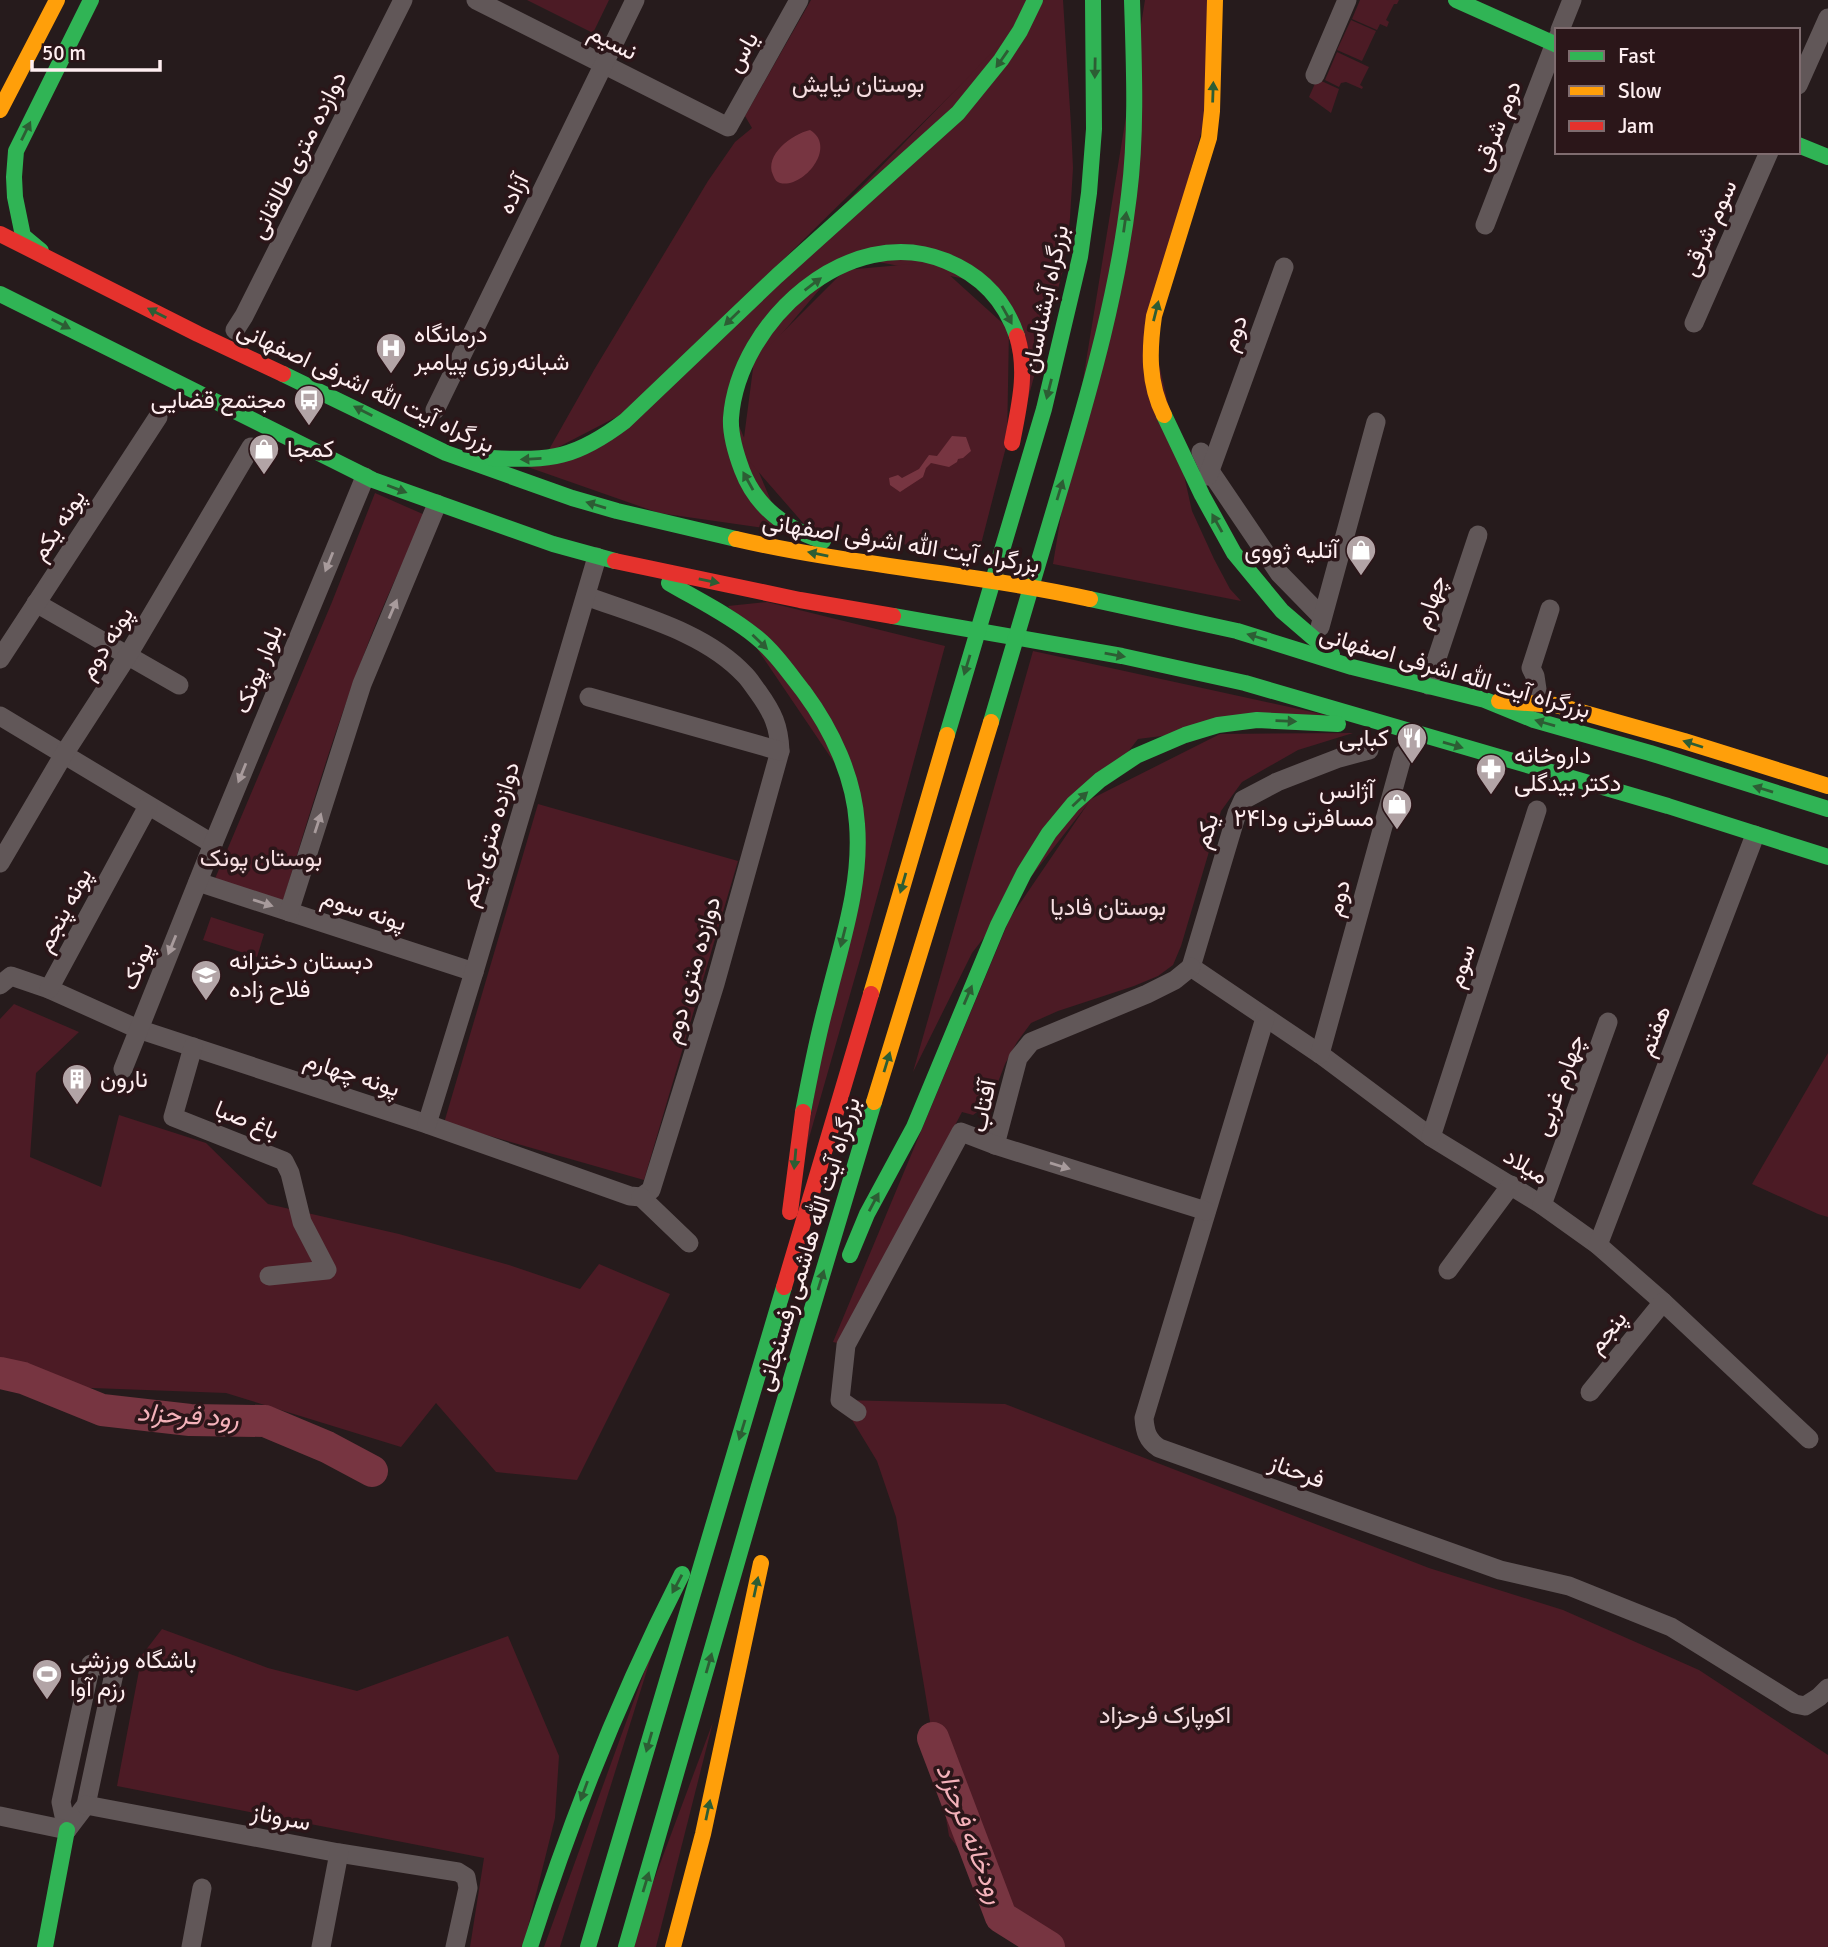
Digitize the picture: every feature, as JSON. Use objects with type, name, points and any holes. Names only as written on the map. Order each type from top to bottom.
[{"type":"main road","points":[[0,110],[57,0]]},
{"type":"main road","points":[[48,257],[23,236],[15,197],[16,151],[91,0]]},
{"type":"main road","points":[[446,453],[533,460],[556,457],[591,444],[625,421],[777,276],[958,113],[1003,59],[1035,0]]},
{"type":"main road","name":"بزرگراه آبشناسان","points":[[987,600],[1044,409],[1080,257],[1089,197],[1093,124],[1093,0]]},
{"type":"main road","name":"بزرگراه آیت الله هاشمی رفسنجانی","points":[[626,1947],[778,1421],[1099,353],[1122,244],[1132,167],[1132,0]]},
{"type":"main road","points":[[1215,0],[1209,138],[1154,316],[1149,363],[1152,387],[1165,396],[1202,495],[1234,553],[1282,611],[1343,664]]},
{"type":"main road","points":[[1456,0],[1555,38]]},
{"type":"main road","points":[[1800,146],[1828,157]]},
{"type":"main road","points":[[1077,152],[1080,257]]},
{"type":"main road","points":[[0,190],[14,177]]},
{"type":"main road","name":"بزرگراه آیت الله اشرفی اصفهانی","points":[[0,234],[198,334],[446,453],[572,498],[643,518],[742,540],[846,560],[910,567],[1063,593],[1237,631],[1343,664],[1485,700],[1534,720],[1650,753],[1828,810]]},
{"type":"main road","points":[[910,567],[820,541],[791,529],[768,512],[742,472],[731,421],[737,384],[746,362],[776,316],[826,274],[862,257],[904,251],[931,255],[963,268],[991,289],[1009,315],[1019,338],[1023,361],[1022,391],[1009,459]]},
{"type":"main road","points":[[0,293],[365,477],[553,544],[597,557],[800,600],[1122,656],[1245,683],[1668,806],[1828,856]]},
{"type":"main road","points":[[987,600],[990,558],[1001,500]]},
{"type":"main road","points":[[641,566],[756,637],[782,664],[824,719],[839,753],[856,813],[858,842],[852,896],[820,1027],[797,1146],[782,1296]]},
{"type":"main road","name":"بزرگراه آیت الله هاشمی رفسنجانی","points":[[588,1947],[987,600]]},
{"type":"main road","points":[[1485,700],[1556,705],[1828,786]]},
{"type":"main road","points":[[846,1264],[867,1214],[914,1127],[998,925],[1024,873],[1049,833],[1073,804],[1100,780],[1136,756],[1185,735],[1218,725],[1257,720],[1388,726]]},
{"type":"main road","points":[[767,1514],[778,1421],[835,1288]]},
{"type":"main road","points":[[530,1947],[596,1759],[651,1633],[720,1502]]},
{"type":"main road","points":[[673,1947],[703,1835],[763,1554]]},
{"type":"main road","points":[[45,1947],[67,1830]]},
{"type":"street","name":"دوازده متری طالقانی","points":[[234,330],[244,316],[403,0]]},
{"type":"street","name":"نسیم","points":[[476,0],[728,127]]},
{"type":"street","name":"آزاده","points":[[435,410],[635,0]]},
{"type":"street","name":"یاس","points":[[728,127],[799,0]]},
{"type":"street","points":[[1315,75],[1347,0]]},
{"type":"street","name":"دوم شرقی","points":[[1561,28],[1572,0]]},
{"type":"street","points":[[1800,81],[1828,18]]},
{"type":"street","name":"دوم شرقی","points":[[1485,225],[1555,44]]},
{"type":"street","name":"سوم شرقی","points":[[1693,323],[1768,154]]},
{"type":"street","name":"دوم","points":[[1202,495],[1284,267]]},
{"type":"street","points":[[1165,396],[1210,471],[1279,573],[1322,617]]},
{"type":"street","name":"پونه یکم","points":[[0,659],[158,417]]},
{"type":"street","points":[[1317,641],[1376,422]]},
{"type":"street","name":"پونه دوم","points":[[0,863],[64,754],[128,655],[251,447]]},
{"type":"street","name":"بلوار پونک","points":[[198,881],[365,477]]},
{"type":"street","points":[[289,912],[362,684],[437,504]]},
{"type":"street","name":"چهارم","points":[[1428,685],[1478,534]]},
{"type":"street","name":"دوازده متری یکم","points":[[427,1124],[597,557]]},
{"type":"street","points":[[586,596],[666,625],[717,652],[745,675],[772,711],[779,733],[780,751],[589,697]]},
{"type":"street","points":[[36,603],[179,685]]},
{"type":"street","points":[[1539,703],[1535,676],[1531,668],[1550,609]]},
{"type":"street","points":[[0,716],[213,844]]},
{"type":"street","name":"یکم","points":[[1191,967],[1243,800],[1277,782],[1339,758],[1369,750]]},
{"type":"street","name":"دوازده متری دوم","points":[[641,1197],[651,1190],[711,997],[780,751]]},
{"type":"street","name":"دوم","points":[[1320,1054],[1403,754]]},
{"type":"street","name":"پونه پنجم","points":[[0,985],[11,976],[49,989],[148,806]]},
{"type":"street","name":"سوم","points":[[1432,1137],[1536,810]]},
{"type":"street","name":"هفتم","points":[[1598,1245],[1755,835]]},
{"type":"street","name":"پونه سوم","points":[[198,881],[474,972]]},
{"type":"street","name":"پونک","points":[[123,1069],[198,881]]},
{"type":"street","name":"میلاد","points":[[1191,967],[1320,1054],[1432,1137],[1542,1205],[1598,1245],[1809,1439]]},
{"type":"street","name":"آفتاب","points":[[1191,967],[1175,981],[1031,1042],[1018,1058],[995,1145],[1206,1211]]},
{"type":"street","name":"پونه چهارم","points":[[49,989],[138,1029],[427,1124],[630,1196],[641,1197]]},
{"type":"street","name":"فرحناز","points":[[1265,1018],[1144,1418],[1144,1428],[1150,1442],[1158,1448],[1500,1570],[1556,1582],[1646,1617],[1680,1632],[1795,1704],[1805,1706],[1828,1688]]},
{"type":"street","name":"چهارم غربی","points":[[1542,1205],[1608,1022]]},
{"type":"street","name":"باغ صبا","points":[[193,1048],[173,1117],[284,1161],[290,1173],[302,1222],[327,1270],[269,1276]]},
{"type":"street","points":[[858,1412],[841,1400],[846,1345],[961,1132],[995,1145]]},
{"type":"street","points":[[1448,1270],[1511,1185]]},
{"type":"street","points":[[641,1197],[689,1243]]},
{"type":"street","name":"پنجم","points":[[1590,1392],[1663,1302]]},
{"type":"street","points":[[91,1664],[115,1669],[86,1805],[67,1830],[61,1802],[91,1664]]},
{"type":"street","name":"سروناز","points":[[86,1805],[339,1853],[458,1872],[466,1877],[468,1888],[455,1947]]},
{"type":"street","points":[[0,1816],[67,1830]]},
{"type":"street","points":[[321,1947],[339,1853]]},
{"type":"street","points":[[191,1947],[202,1888]]},
{"type":"green space","points":[[527,0],[609,0],[593,33]]},
{"type":"green space","name":"بوستان نیایش","points":[[811,0],[1030,0],[1012,35],[630,410],[547,453],[708,181],[735,142],[752,128],[745,116]]},
{"type":"green space","points":[[1043,0],[1063,0],[1073,168],[1065,263],[1026,406],[996,285],[848,256],[727,398],[784,531],[659,513],[522,465],[631,424]]},
{"type":"green space","points":[[1145,0],[1210,0],[1207,112],[1149,319],[1192,511],[1230,589],[1241,601],[1053,564]]},
{"type":"green space","points":[[1360,0],[1399,0],[1386,20],[1389,22],[1387,27],[1380,24],[1377,30],[1352,19]]},
{"type":"green space","points":[[1351,20],[1376,31],[1362,61],[1337,50]]},
{"type":"green space","points":[[1337,52],[1369,67],[1360,85],[1362,89],[1346,82],[1339,87],[1325,80]]},
{"type":"green space","points":[[1317,79],[1339,89],[1331,113],[1309,97]]},
{"type":"green space","points":[[935,262],[1009,329],[1007,443],[979,552],[839,539],[810,531],[742,453],[754,361],[845,270]]},
{"type":"green space","name":"بوستان پونک","points":[[375,493],[425,515],[385,603],[352,687],[283,901],[214,881],[332,602]]},
{"type":"green space","points":[[767,602],[945,646],[805,1152],[861,802],[728,606]]},
{"type":"green space","points":[[1033,651],[1326,715],[1138,739],[972,953],[913,1072]]},
{"type":"green space","name":"بوستان فادیا","points":[[1353,733],[1298,750],[1242,782],[1221,811],[1173,965],[1158,976],[1134,986],[1058,1011],[1031,1023],[1005,1064],[990,1103],[973,1115],[962,1112],[898,1234],[846,1345],[833,1342],[1010,918],[1091,799],[1220,734]]},
{"type":"green space","points":[[538,804],[738,861],[644,1180],[444,1123]]},
{"type":"green space","points":[[211,917],[264,934],[257,957],[203,940]]},
{"type":"green space","points":[[14,1004],[79,1032],[36,1073],[30,1157],[101,1187],[119,1115],[206,1143],[268,1204],[399,1234],[509,1265],[580,1289],[599,1264],[670,1294],[577,1480],[496,1472],[436,1403],[401,1447],[226,1393],[65,1387],[0,1366],[0,1019]]},
{"type":"green space","points":[[1828,1053],[1828,1217],[1752,1184]]},
{"type":"green space","name":"اکوپارک فرحزاد","points":[[840,1400],[1005,1404],[1429,1568],[1563,1610],[1699,1670],[1828,1755],[1828,1947],[1033,1947],[949,1836],[896,1517],[877,1461]]},
{"type":"green space","points":[[162,1629],[268,1668],[357,1691],[508,1636],[559,1756],[555,1818],[523,1947],[470,1947],[484,1858],[117,1786],[142,1655]]},
{"type":"green space","points":[[659,1632],[560,1947],[544,1947]]},
{"type":"green space","points":[[713,1722],[656,1947],[633,1947],[651,1888]]},
{"type":"shaded area","points":[[810,130],[818,137],[820,146],[814,165],[798,180],[780,183],[773,175],[772,160],[781,146]]},
{"type":"shaded area","points":[[952,436],[966,437],[971,451],[949,467],[931,463],[923,477],[900,492],[890,485],[889,478],[898,475],[902,478],[919,469],[929,455],[937,456]]},
{"type":"waterway","name":"رود فرحزاد","points":[[0,1373],[23,1378],[102,1410],[190,1420],[265,1421],[327,1447],[372,1471]]},
{"type":"waterway","name":"رودخانه فرحزاد","points":[[933,1738],[1001,1917],[1049,1947]]},
{"type":"traffic: fast","points":[[41,251],[23,236],[15,197],[16,151],[91,0]]},
{"type":"traffic: fast","points":[[492,458],[531,459],[563,454],[592,443],[625,421],[777,276],[958,113],[1001,60],[1020,31],[1035,0]]},
{"type":"traffic: fast","points":[[947,735],[1044,409],[1080,257],[1094,129],[1093,0]]},
{"type":"traffic: fast","points":[[991,722],[1085,405],[1118,266],[1133,147],[1132,0]]},
{"type":"traffic: fast","points":[[1456,0],[1555,44]]},
{"type":"traffic: fast","points":[[1800,146],[1828,157]]},
{"type":"traffic: fast","points":[[823,541],[785,523],[764,506],[748,483],[732,438],[731,418],[738,382],[754,347],[777,316],[805,288],[837,268],[872,255],[909,252],[946,261],[981,282],[1006,311],[1017,336]]},
{"type":"traffic: fast","points":[[0,294],[373,480],[553,544],[615,561]]},
{"type":"traffic: fast","points":[[283,374],[446,453],[572,498],[736,539]]},
{"type":"traffic: fast","points":[[1164,415],[1202,495],[1234,553],[1282,611],[1332,654]]},
{"type":"traffic: fast","points":[[669,583],[735,621],[775,655],[824,722],[840,755],[851,789],[858,847],[853,892],[803,1112]]},
{"type":"traffic: fast","points":[[1090,599],[1237,631],[1352,667],[1485,700],[1534,720],[1828,809]]},
{"type":"traffic: fast","points":[[893,616],[1122,656],[1245,683],[1668,806],[1828,857]]},
{"type":"traffic: fast","points":[[850,1255],[867,1214],[914,1127],[998,925],[1024,873],[1049,833],[1073,804],[1100,780],[1136,756],[1185,735],[1218,725],[1257,720],[1338,724]]},
{"type":"traffic: fast","points":[[626,1947],[759,1486],[874,1102]]},
{"type":"traffic: fast","points":[[588,1947],[784,1287]]},
{"type":"traffic: fast","points":[[530,1947],[562,1851],[598,1757],[682,1574]]},
{"type":"traffic: fast","points":[[45,1947],[67,1830]]},
{"type":"traffic: slow","points":[[0,110],[57,0]]},
{"type":"traffic: slow","points":[[1164,415],[1152,379],[1152,329],[1209,138],[1215,0]]},
{"type":"traffic: slow","points":[[736,539],[1090,599]]},
{"type":"traffic: slow","points":[[1499,701],[1556,705],[1828,786]]},
{"type":"traffic: slow","points":[[874,1102],[991,722]]},
{"type":"traffic: slow","points":[[871,994],[947,735]]},
{"type":"traffic: slow","points":[[673,1947],[703,1834],[761,1563]]},
{"type":"traffic: jam","points":[[0,234],[283,374]]},
{"type":"traffic: jam","points":[[1012,443],[1022,376],[1017,336]]},
{"type":"traffic: jam","points":[[615,561],[800,600],[893,616]]},
{"type":"traffic: jam","points":[[784,1287],[871,994]]},
{"type":"traffic: jam","points":[[790,1212],[803,1112]]},
{"type":"place","name":"درمانگاه شبانه‌روزی پیامبر","points":[[391,375]]},
{"type":"place","name":"مجتمع قضایی","points":[[309,427]]},
{"type":"place","name":"کمجا","points":[[264,476]]},
{"type":"place","name":"آتلیه ژووی","points":[[1361,577]]},
{"type":"place","name":"کبابی","points":[[1412,765]]},
{"type":"place","name":"داروخانه دکتر بیدگلی","points":[[1491,796]]},
{"type":"place","name":"آژانس مسافرتی ودا۲۴","points":[[1397,831]]},
{"type":"place","name":"دبستان دخترانه فلاح زاده","points":[[206,1002]]},
{"type":"place","name":"نارون","points":[[77,1106]]},
{"type":"place","name":"باشگاه ورزشی رزم آوا","points":[[47,1701]]}]
